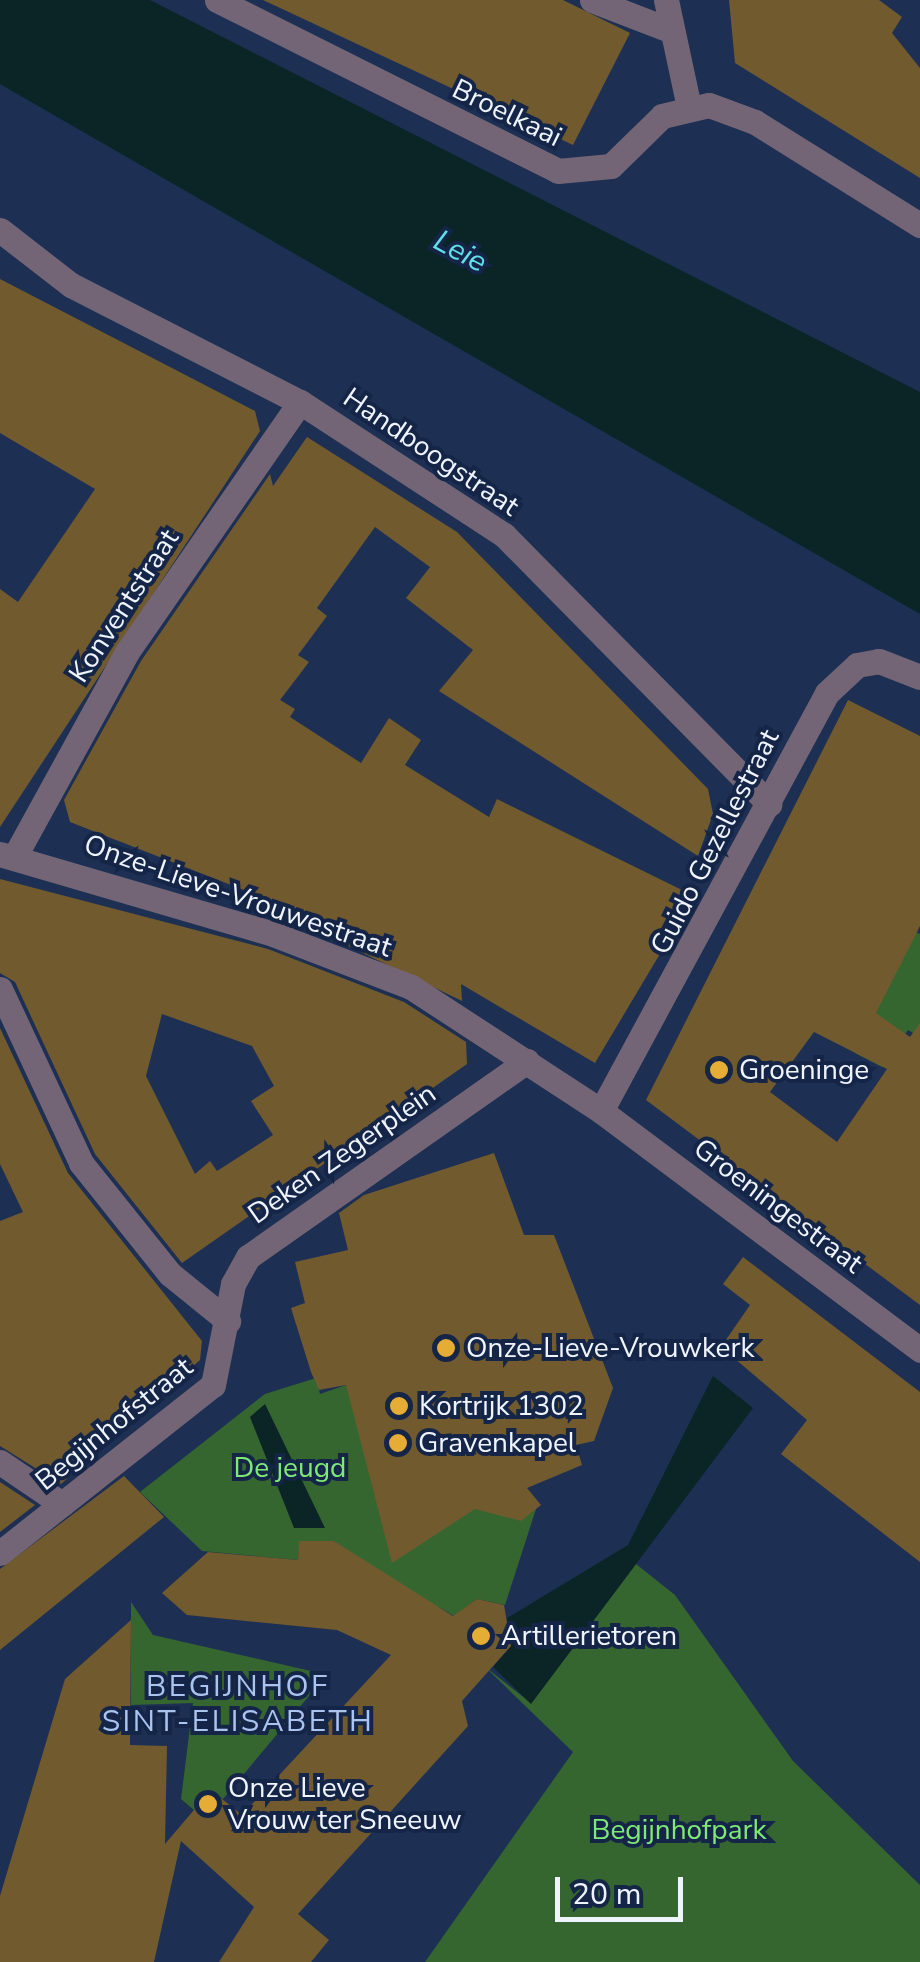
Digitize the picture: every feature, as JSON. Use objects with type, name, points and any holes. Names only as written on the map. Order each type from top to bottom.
[{"type":"street","name":"Broelkaai","points":[[217,0],[558,172],[611,166],[662,116],[689,106]]},
{"type":"street","points":[[592,0],[666,29]]},
{"type":"street","points":[[666,0],[666,29],[689,106],[755,122],[920,224]]},
{"type":"street","name":"Handboogstraat","points":[[0,230],[71,284],[300,402],[504,535],[768,804]]},
{"type":"street","name":"Konventstraat","points":[[8,854],[126,652],[300,402]]},
{"type":"street","name":"Guido Gezellestraat","points":[[601,1111],[839,677],[878,661],[920,677]]},
{"type":"street","name":"Onze-Lieve-Vrouwestraat","points":[[8,854],[343,958],[411,987],[601,1111]]},
{"type":"street","points":[[0,989],[81,1163],[170,1274],[228,1321]]},
{"type":"street","name":"Deken Zegerplein","points":[[228,1321],[237,1274],[255,1250],[527,1061]]},
{"type":"street","name":"Groeningestraat","points":[[601,1111],[920,1350]]},
{"type":"street","name":"Begijnhofstraat","points":[[0,1553],[213,1386],[228,1321]]},
{"type":"street","points":[[0,1462],[62,1504]]},
{"type":"green space","points":[[880,915],[920,934],[920,1037],[908,1030],[882,1067],[855,1053]]},
{"type":"green space","name":"De jeugd","points":[[316,1378],[320,1394],[346,1385],[450,1502],[536,1509],[505,1605],[477,1599],[454,1616],[439,1607],[433,1614],[334,1541],[300,1541],[298,1560],[202,1551],[140,1492],[265,1394]]},
{"type":"green space","name":"Begijnhofpark","points":[[636,1564],[675,1595],[793,1761],[920,1885],[920,1962],[425,1962],[573,1752],[484,1666],[531,1703]]},
{"type":"green space","points":[[131,1602],[153,1635],[311,1671],[319,1684],[223,1799],[211,1790],[194,1810],[181,1799],[193,1703],[131,1705]]},
{"type":"water","name":"Leie","points":[[0,0],[150,0],[920,392],[920,614],[0,84]]},
{"type":"water","points":[[713,1376],[753,1408],[531,1704],[493,1667],[511,1646],[507,1618],[628,1545]]},
{"type":"water","points":[[265,1404],[325,1528],[294,1528],[250,1417]]},
{"type":"building","points":[[263,0],[563,0],[630,33],[573,145]]},
{"type":"building","points":[[729,0],[879,0],[902,17],[892,33],[920,68],[920,178],[735,63]]},
{"type":"building","points":[[0,279],[255,411],[260,431],[0,827],[0,589],[18,602],[95,489],[0,433]]},
{"type":"building","points":[[307,437],[457,532],[708,789],[713,814],[698,856],[439,691],[473,650],[406,598],[430,567],[375,527],[317,608],[327,616],[298,655],[309,662],[280,700],[295,709],[290,717],[361,763],[389,718],[421,740],[405,765],[489,817],[497,799],[686,892],[670,937],[595,1063],[461,984],[462,1001],[340,942],[344,929],[70,822],[64,800],[141,661],[270,474],[273,486]]},
{"type":"building","points":[[848,700],[920,736],[920,926],[876,1013],[910,1037],[920,1023],[920,1305],[646,1100]],"holes":[[[814,1032],[887,1069],[837,1142],[770,1092]]]},
{"type":"building","points":[[0,879],[268,949],[404,1002],[466,1042],[467,1064],[182,1263],[95,1154],[15,982],[0,973]],"holes":[[[162,1014],[252,1046],[274,1086],[251,1101],[273,1135],[217,1171],[210,1161],[195,1174],[146,1076]]]},
{"type":"building","points":[[0,1028],[68,1173],[202,1341],[200,1360],[61,1484],[0,1446],[0,1221],[23,1212],[0,1164]]},
{"type":"building","name":"Onze-Lieve-Vrouwkerk","points":[[494,1153],[524,1235],[554,1235],[613,1388],[594,1441],[576,1445],[582,1465],[527,1488],[541,1505],[521,1521],[475,1509],[392,1563],[346,1385],[319,1390],[311,1372],[291,1308],[305,1303],[295,1262],[348,1250],[339,1213],[364,1195]]},
{"type":"building","points":[[743,1257],[920,1392],[920,1562],[781,1454],[807,1420],[721,1347],[750,1305],[723,1284]]},
{"type":"building","points":[[124,1476],[164,1517],[0,1650],[0,1569]]},
{"type":"building","points":[[0,1482],[35,1505],[0,1532]]},
{"type":"building","points":[[299,1541],[334,1541],[453,1616],[477,1599],[504,1605],[511,1646],[462,1701],[468,1726],[298,1914],[329,1940],[311,1962],[219,1962],[254,1907],[181,1841],[154,1962],[0,1962],[0,1896],[65,1679],[131,1620],[130,1745],[167,1746],[165,1844],[211,1790],[242,1815],[391,1655],[337,1630],[187,1615],[162,1593],[208,1552],[298,1560]]},
{"type":"place","name":"Groeninge","points":[[719,1070]]},
{"type":"place","name":"Onze-Lieve-Vrouwkerk","points":[[446,1348]]},
{"type":"place","name":"Kortrijk 1302","points":[[399,1406]]},
{"type":"place","name":"Gravenkapel","points":[[398,1443]]},
{"type":"place","name":"Artillerietoren","points":[[481,1636]]},
{"type":"place","name":"Onze Lieve Vrouw ter Sneeuw","points":[[208,1804]]},
{"type":"district","name":"BEGIJNHOF SINT-ELISABETH","points":[[238,1704]]}]
